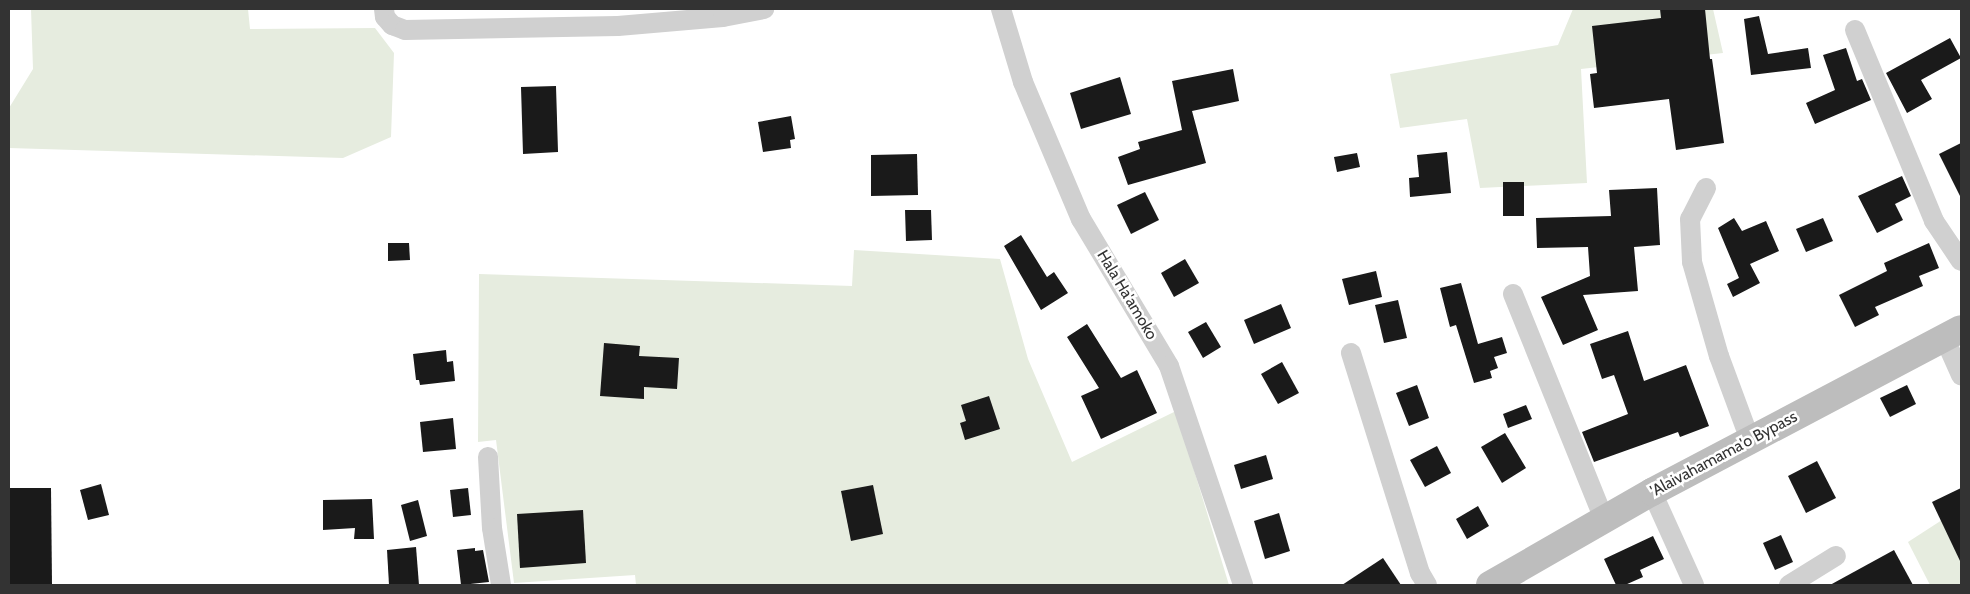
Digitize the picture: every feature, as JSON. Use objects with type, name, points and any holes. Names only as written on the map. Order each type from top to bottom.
[{"type":"main road","name":"'Alaivahamama'o Bypass","points":[[1490,585],[1652,492],[1953,333]]},
{"type":"street","points":[[384,9],[385,17],[392,25],[405,30],[618,26],[723,17],[764,9]]},
{"type":"street","name":"Hala Ha'amoko","points":[[1001,9],[1024,82],[1081,219],[1169,366],[1243,585]]},
{"type":"street","points":[[1855,30],[1934,222],[1961,261]]},
{"type":"street","points":[[1706,188],[1690,219],[1692,262],[1719,356],[1750,440]]},
{"type":"street","points":[[1513,294],[1604,519]]},
{"type":"street","points":[[1953,333],[1961,375]]},
{"type":"street","points":[[1351,353],[1420,574],[1428,585]]},
{"type":"street","points":[[488,457],[492,528],[501,585]]},
{"type":"street","points":[[1652,492],[1694,585]]},
{"type":"street","points":[[1789,585],[1836,556]]},
{"type":"shaded area","points":[[31,9],[248,9],[250,29],[375,28],[394,53],[391,137],[343,158],[9,148],[9,108],[33,69]]},
{"type":"shaded area","points":[[1573,9],[1713,9],[1723,53],[1581,69],[1587,183],[1480,188],[1467,119],[1400,128],[1390,74],[1558,45]]},
{"type":"shaded area","points":[[854,250],[1000,259],[1028,359],[1072,462],[1176,411],[1229,585],[636,585],[635,575],[514,583],[496,440],[478,442],[479,274],[852,286]]},
{"type":"shaded area","points":[[1961,519],[1961,585],[1930,585],[1908,542],[1942,520]]},
{"type":"building","points":[[1660,9],[1705,9],[1710,59],[1712,59],[1724,143],[1676,150],[1669,99],[1594,108],[1590,74],[1597,73],[1592,26],[1661,18]]},
{"type":"building","points":[[1759,16],[1768,54],[1808,48],[1811,68],[1751,75],[1744,19]]},
{"type":"building","points":[[1950,38],[1961,58],[1921,80],[1932,99],[1907,113],[1886,73]]},
{"type":"building","points":[[1846,48],[1857,81],[1862,79],[1871,100],[1815,124],[1806,103],[1835,90],[1823,55]]},
{"type":"building","points":[[1233,69],[1239,101],[1192,111],[1206,163],[1128,185],[1118,157],[1140,149],[1138,142],[1182,130],[1172,81]]},
{"type":"building","points":[[1120,77],[1131,114],[1081,129],[1070,93]]},
{"type":"building","points":[[556,86],[558,152],[523,154],[521,87]]},
{"type":"building","points":[[791,116],[795,139],[790,140],[791,148],[763,152],[758,122]]},
{"type":"building","points":[[1961,143],[1961,198],[1939,154]]},
{"type":"building","points":[[1447,152],[1451,193],[1410,197],[1409,178],[1419,177],[1417,155]]},
{"type":"building","points":[[1357,153],[1360,167],[1337,172],[1334,157]]},
{"type":"building","points":[[917,154],[918,195],[871,196],[871,155]]},
{"type":"building","points":[[1902,176],[1911,196],[1895,204],[1903,220],[1877,233],[1858,196]]},
{"type":"building","points":[[1503,182],[1524,182],[1524,216],[1503,216]]},
{"type":"building","points":[[1657,188],[1660,245],[1634,247],[1638,291],[1583,295],[1598,330],[1563,345],[1541,297],[1590,276],[1588,247],[1537,248],[1536,218],[1611,216],[1609,190]]},
{"type":"building","points":[[1145,192],[1159,220],[1131,234],[1117,205]]},
{"type":"building","points":[[905,210],[931,210],[932,240],[906,241]]},
{"type":"building","points":[[1734,218],[1742,231],[1766,221],[1779,251],[1750,264],[1760,283],[1733,297],[1727,284],[1739,278],[1718,228]]},
{"type":"building","points":[[1823,218],[1833,241],[1806,252],[1796,229]]},
{"type":"building","points":[[1021,235],[1047,277],[1054,272],[1068,293],[1041,310],[1004,246]]},
{"type":"building","points":[[388,243],[409,243],[410,260],[388,261]]},
{"type":"building","points":[[1929,243],[1939,268],[1919,276],[1923,286],[1875,307],[1879,315],[1855,327],[1839,295],[1887,271],[1884,263]]},
{"type":"building","points":[[1185,259],[1199,283],[1174,297],[1161,273]]},
{"type":"building","points":[[1376,271],[1382,297],[1349,305],[1342,279]]},
{"type":"building","points":[[1461,283],[1478,344],[1502,337],[1507,353],[1494,357],[1498,368],[1490,371],[1492,378],[1474,383],[1456,325],[1450,327],[1440,288]]},
{"type":"building","points":[[1398,300],[1407,338],[1384,343],[1375,305]]},
{"type":"building","points":[[1281,304],[1291,328],[1254,344],[1244,320]]},
{"type":"building","points":[[1206,322],[1221,347],[1203,358],[1188,332]]},
{"type":"building","points":[[1087,324],[1121,378],[1137,370],[1157,413],[1101,439],[1081,396],[1099,388],[1067,337]]},
{"type":"building","points":[[1628,331],[1644,381],[1686,365],[1709,426],[1680,437],[1678,432],[1594,462],[1582,432],[1628,414],[1614,375],[1602,379],[1590,344]]},
{"type":"building","points":[[604,343],[640,346],[639,356],[679,358],[677,389],[644,387],[644,399],[600,396]]},
{"type":"building","points":[[446,350],[447,362],[453,361],[455,381],[420,385],[419,380],[416,380],[413,354]]},
{"type":"building","points":[[1282,362],[1299,393],[1278,404],[1261,374]]},
{"type":"building","points":[[1417,385],[1429,418],[1409,426],[1396,393]]},
{"type":"building","points":[[1907,385],[1916,404],[1890,417],[1880,398]]},
{"type":"building","points":[[989,396],[1000,429],[965,440],[960,423],[966,421],[961,405]]},
{"type":"building","points":[[1526,405],[1532,419],[1508,428],[1503,414]]},
{"type":"building","points":[[453,418],[456,449],[423,452],[420,422]]},
{"type":"building","points":[[1505,433],[1526,468],[1502,483],[1481,447]]},
{"type":"building","points":[[1437,446],[1451,473],[1425,487],[1410,460]]},
{"type":"building","points":[[1266,455],[1273,479],[1241,489],[1234,465]]},
{"type":"building","points":[[1817,461],[1836,498],[1806,513],[1788,476]]},
{"type":"building","points":[[101,484],[109,515],[88,520],[80,490]]},
{"type":"building","points":[[873,485],[883,534],[851,541],[841,491]]},
{"type":"building","points":[[9,488],[51,488],[52,585],[9,585]]},
{"type":"building","points":[[468,488],[471,515],[453,517],[450,490]]},
{"type":"building","points":[[1961,488],[1961,563],[1932,502]]},
{"type":"building","points":[[372,499],[374,539],[354,539],[355,528],[323,530],[323,500]]},
{"type":"building","points":[[418,500],[427,536],[410,541],[401,505]]},
{"type":"building","points":[[1478,506],[1489,526],[1467,539],[1456,519]]},
{"type":"building","points":[[583,510],[586,563],[520,568],[517,514]]},
{"type":"building","points":[[1279,513],[1290,551],[1265,559],[1254,521]]},
{"type":"building","points":[[1781,535],[1793,562],[1775,570],[1763,543]]},
{"type":"building","points":[[1653,536],[1664,559],[1640,570],[1643,577],[1625,585],[1616,585],[1604,559]]},
{"type":"building","points":[[416,547],[419,585],[389,585],[387,550]]},
{"type":"building","points":[[475,548],[475,551],[483,550],[489,582],[461,585],[457,550]]},
{"type":"building","points":[[1894,550],[1913,585],[1830,585]]},
{"type":"building","points":[[1383,558],[1401,585],[1342,585]]}]
